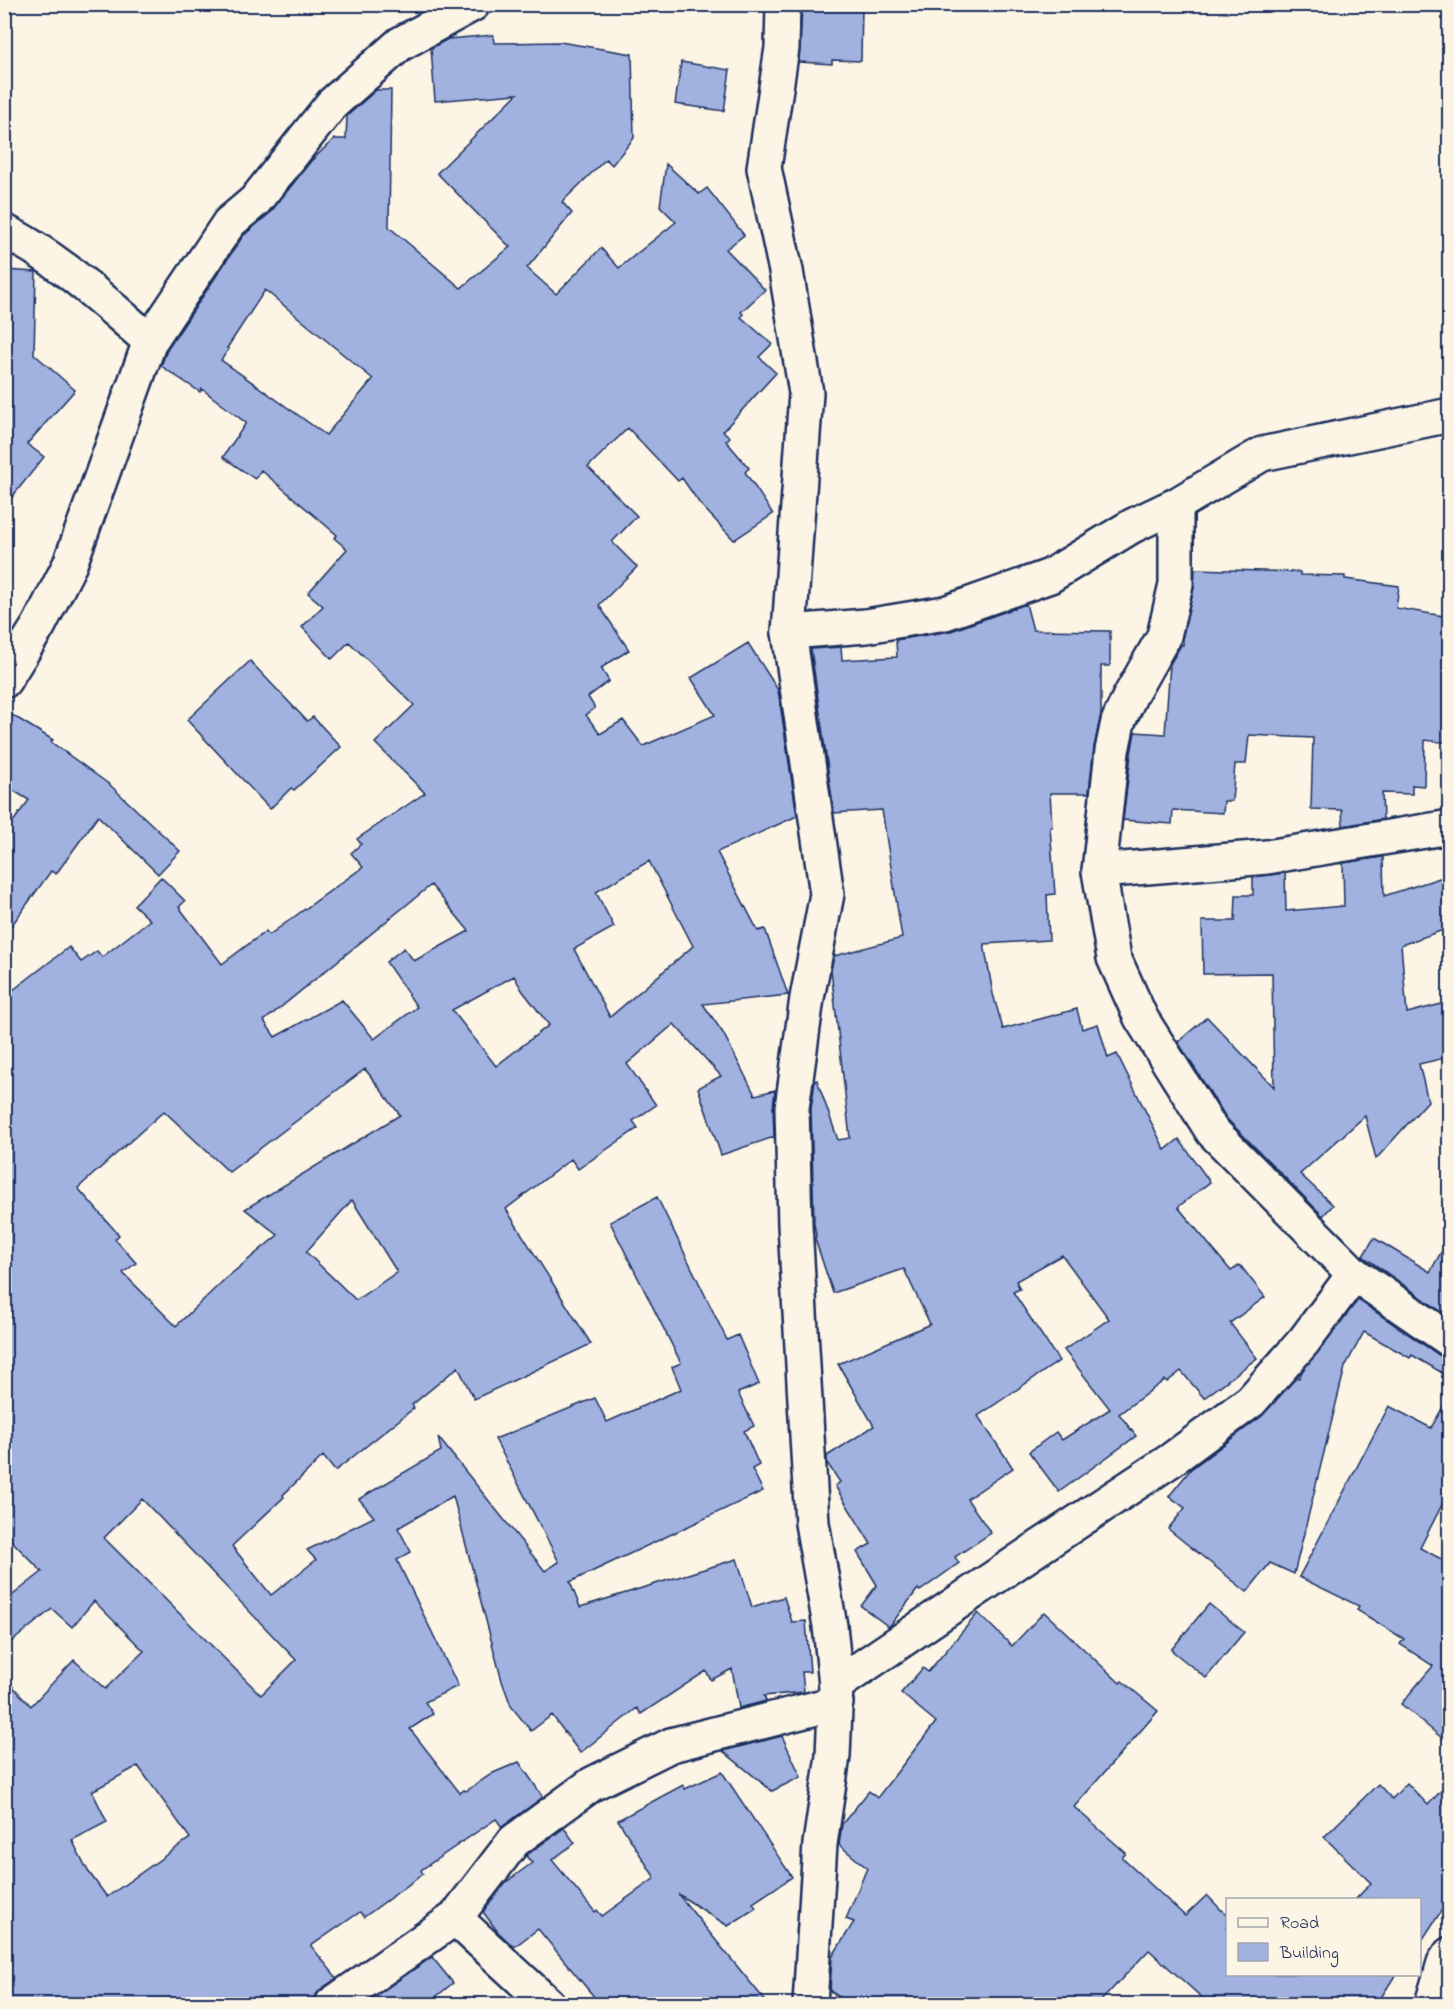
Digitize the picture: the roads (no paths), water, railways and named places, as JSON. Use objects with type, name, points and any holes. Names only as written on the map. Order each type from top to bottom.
[{"type":"street","points":[[783,4],[782,48],[764,168],[786,271],[807,393],[789,632],[827,894],[807,998],[792,1108],[795,1225],[812,1522],[830,1626],[836,1694],[833,1756],[820,1845],[810,2004]]},
{"type":"street","points":[[4,681],[39,625],[70,564],[150,341],[229,223],[255,201],[332,104],[400,44],[470,5]]},
{"type":"street","points":[[4,231],[27,243],[85,286],[150,341]]},
{"type":"street","points":[[789,632],[866,626],[945,613],[1050,576],[1132,526],[1176,505],[1262,454],[1449,415]]},
{"type":"street","points":[[1176,505],[1176,584],[1164,636],[1118,722],[1112,751],[1100,871],[1114,958],[1147,1027],[1212,1131],[1354,1274],[1449,1340]]},
{"type":"street","points":[[1100,871],[1267,857],[1449,826]]},
{"type":"street","points":[[332,2004],[456,1918],[514,1841],[592,1784],[671,1745],[836,1694],[1035,1550],[1171,1460],[1251,1401],[1304,1341],[1354,1274]]},
{"type":"street","points":[[456,1918],[548,2004]]},
{"type":"street","points":[[1432,2004],[1444,1963],[1449,1954]]}]
